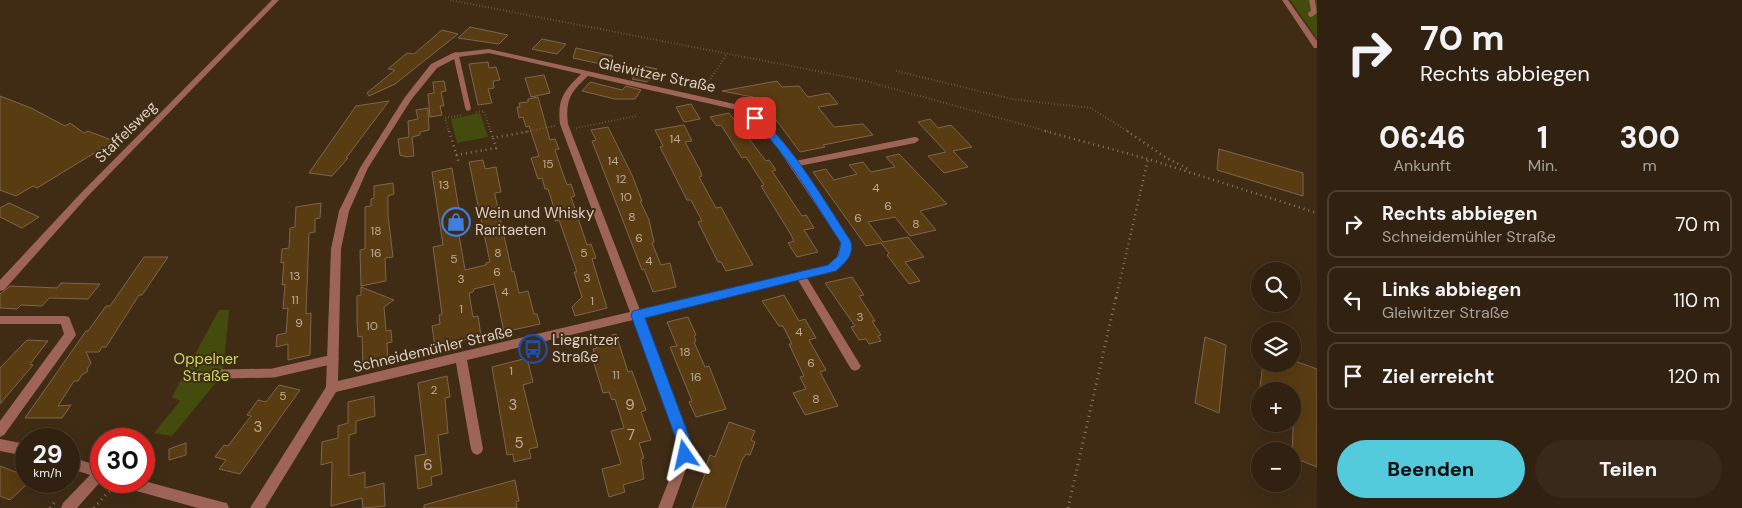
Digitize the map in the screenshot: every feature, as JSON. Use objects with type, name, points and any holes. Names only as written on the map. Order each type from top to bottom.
[{"type":"street","name":"Staffelsweg","points":[[0,287],[84,195],[276,0]]},
{"type":"street","points":[[1285,0],[1317,46]]},
{"type":"street","name":"Gleiwitzer Straße","points":[[456,55],[489,51],[696,97],[736,107],[751,115],[771,132],[846,242],[842,258],[832,268]]},
{"type":"street","points":[[257,508],[332,388],[336,249],[344,211],[364,168],[408,99],[434,66],[456,55]]},
{"type":"street","points":[[586,74],[571,88],[562,103],[565,127],[683,439],[685,455],[665,508]]},
{"type":"street","points":[[794,164],[915,140]]},
{"type":"street","name":"Schneidemühler Straße","points":[[332,388],[801,277],[832,268]]},
{"type":"street","points":[[801,277],[854,366]]},
{"type":"street","points":[[0,320],[64,320],[70,335],[0,431]]},
{"type":"street","points":[[461,358],[476,449]]},
{"type":"street","points":[[0,445],[15,448]]},
{"type":"street","points":[[68,508],[90,484]]},
{"type":"street","points":[[155,492],[195,505],[222,508]]},
{"type":"lane","points":[[1311,14],[1314,12],[1312,0]]},
{"type":"lane","points":[[456,55],[468,108]]},
{"type":"lane","points":[[223,374],[273,374],[334,359]]},
{"type":"path","points":[[450,0],[858,79],[1194,172],[1317,212]]},
{"type":"path","points":[[696,97],[709,82],[727,54]]},
{"type":"path","points":[[896,71],[1012,99],[1091,108],[1111,119],[1165,157],[1194,172]]},
{"type":"path","points":[[456,156],[496,148],[484,111],[445,118],[456,156],[459,163]]},
{"type":"path","points":[[493,138],[636,116]]},
{"type":"path","points":[[1068,508],[1148,159]]},
{"type":"path","points":[[94,508],[108,493]]},
{"type":"green space","points":[[1290,0],[1317,0],[1317,39]]},
{"type":"green space","points":[[480,113],[488,137],[457,143],[451,119]]},
{"type":"green space","name":"Oppelner Straße","points":[[219,310],[229,310],[223,374],[172,436],[155,433],[180,401],[172,397]]},
{"type":"building","points":[[470,27],[508,35],[499,44],[458,38]]},
{"type":"building","points":[[442,30],[458,34],[395,84],[369,96],[367,93],[395,70],[388,69],[407,53],[414,54]]},
{"type":"building","points":[[542,39],[566,44],[557,54],[532,49]]},
{"type":"building","points":[[576,48],[613,56],[605,65],[573,58]]},
{"type":"building","points":[[488,62],[489,68],[496,67],[500,80],[493,81],[494,88],[488,89],[492,103],[478,105],[469,64]]},
{"type":"building","points":[[643,66],[657,69],[647,82],[632,79]]},
{"type":"building","points":[[544,75],[550,93],[531,97],[525,78]]},
{"type":"building","points":[[444,81],[446,91],[441,92],[444,106],[440,106],[442,115],[430,117],[428,94],[434,93],[433,82]]},
{"type":"building","points":[[777,81],[782,87],[799,86],[808,97],[829,93],[838,104],[818,107],[834,127],[863,124],[873,135],[823,145],[825,147],[800,152],[771,113],[763,112],[753,97],[722,91]]},
{"type":"building","points":[[590,82],[622,90],[626,86],[641,90],[635,99],[615,99],[582,91]]},
{"type":"building","points":[[0,96],[31,108],[65,126],[70,123],[84,133],[88,131],[114,141],[37,188],[33,186],[16,196],[0,190]]},
{"type":"building","points":[[538,97],[550,140],[555,139],[559,149],[555,150],[563,174],[567,185],[571,184],[575,196],[571,197],[587,245],[591,244],[596,258],[592,259],[607,308],[575,316],[572,307],[582,297],[574,272],[577,272],[559,220],[555,221],[551,209],[554,208],[548,189],[545,189],[542,178],[538,179],[531,158],[539,156],[529,126],[526,127],[523,117],[519,118],[517,107],[520,107],[519,103],[528,102],[528,99]]},
{"type":"building","points":[[389,101],[346,158],[348,158],[332,176],[309,173],[356,106]]},
{"type":"building","points":[[691,104],[700,119],[684,122],[676,107]]},
{"type":"building","points":[[428,108],[429,130],[420,132],[420,135],[412,137],[414,156],[400,155],[398,139],[409,137],[408,121],[418,119],[416,110]]},
{"type":"building","points":[[729,113],[766,161],[769,160],[776,170],[772,171],[802,216],[806,215],[814,228],[804,230],[818,252],[797,257],[788,243],[794,241],[761,186],[764,185],[746,157],[742,158],[721,125],[717,126],[710,117]]},
{"type":"building","points":[[930,119],[938,128],[951,125],[972,147],[953,151],[968,167],[944,173],[928,156],[946,152],[918,122]]},
{"type":"building","points":[[684,125],[692,141],[685,142],[700,170],[702,176],[699,177],[716,208],[721,207],[753,265],[726,271],[721,262],[718,262],[698,222],[702,221],[691,200],[687,200],[660,147],[663,146],[655,130]]},
{"type":"building","points":[[608,127],[632,175],[642,201],[640,201],[649,220],[654,242],[652,243],[661,265],[670,263],[676,287],[653,292],[644,269],[642,270],[592,141],[596,140],[591,130]]},
{"type":"building","points":[[1219,149],[1303,173],[1303,196],[1217,170]]},
{"type":"building","points":[[899,154],[947,204],[920,211],[936,230],[910,236],[895,217],[868,222],[883,242],[908,237],[924,257],[905,262],[920,281],[909,284],[887,255],[889,253],[881,243],[866,246],[813,172],[826,169],[834,180],[857,174],[849,165],[863,162],[871,172],[895,167],[886,157]]},
{"type":"building","points":[[483,160],[485,169],[496,167],[501,192],[495,193],[495,195],[512,272],[514,271],[519,293],[528,291],[534,314],[537,314],[540,324],[504,332],[494,284],[474,289],[473,292],[469,293],[473,317],[478,316],[481,336],[435,347],[432,326],[440,324],[439,315],[442,314],[433,247],[443,245],[432,172],[452,168],[462,228],[458,229],[465,270],[486,265],[486,263],[490,262],[469,162]]},
{"type":"building","points":[[393,183],[394,194],[388,196],[388,215],[393,257],[385,258],[386,281],[361,286],[360,250],[365,249],[365,207],[371,206],[371,199],[374,198],[374,186]]},
{"type":"building","points":[[9,203],[39,217],[22,228],[0,217],[0,208]]},
{"type":"building","points":[[321,203],[320,218],[315,219],[315,232],[309,233],[306,314],[311,313],[310,355],[288,360],[288,344],[276,347],[277,335],[286,333],[288,308],[283,309],[285,284],[282,285],[284,262],[281,263],[282,249],[289,248],[290,228],[295,227],[296,207]]},
{"type":"building","points":[[144,257],[168,257],[142,295],[139,295],[106,347],[102,347],[99,352],[86,352],[91,363],[87,369],[88,371],[78,381],[74,381],[58,406],[71,405],[62,418],[25,418],[86,331],[88,331],[106,306],[110,306]]},
{"type":"building","points":[[852,277],[864,295],[859,296],[875,321],[872,321],[881,335],[878,336],[881,341],[869,344],[866,339],[859,340],[851,327],[855,326],[825,283]]},
{"type":"building","points":[[61,283],[100,284],[88,299],[49,298],[42,306],[21,305],[17,309],[0,308],[0,294],[10,286],[57,288]]},
{"type":"building","points":[[361,287],[394,300],[384,307],[386,331],[391,330],[392,342],[387,343],[388,361],[363,367],[362,336],[358,337],[357,322],[357,296],[361,295]]},
{"type":"building","points":[[784,295],[799,321],[805,319],[816,338],[809,340],[826,370],[820,372],[838,406],[805,415],[793,393],[806,389],[800,377],[804,376],[783,326],[779,326],[762,301]]},
{"type":"building","points":[[688,317],[696,335],[694,336],[696,341],[694,342],[705,367],[709,366],[726,409],[696,417],[689,402],[692,401],[670,347],[677,346],[667,322]]},
{"type":"building","points":[[616,334],[628,372],[632,371],[646,410],[641,412],[651,440],[639,443],[644,458],[641,459],[644,479],[623,485],[625,492],[609,497],[602,469],[621,464],[611,431],[624,428],[615,399],[612,400],[609,392],[603,393],[592,357],[595,356],[593,349],[597,348],[594,340]]},
{"type":"building","points":[[1205,337],[1226,345],[1219,413],[1195,403]]},
{"type":"building","points":[[27,340],[48,341],[30,364],[33,365],[0,404],[0,368]]},
{"type":"building","points":[[527,358],[533,382],[523,385],[538,447],[529,449],[531,458],[514,462],[513,454],[507,455],[492,367]]},
{"type":"building","points":[[1301,363],[1317,369],[1317,467],[1301,461],[1301,442],[1293,442],[1293,432],[1301,432],[1301,382],[1261,382],[1262,372],[1301,372]]},
{"type":"building","points":[[447,376],[450,397],[445,398],[448,433],[438,435],[442,474],[431,477],[432,485],[418,489],[415,456],[426,454],[418,383]]},
{"type":"building","points":[[279,385],[300,390],[240,474],[219,469],[226,460],[215,457],[224,445],[228,446],[251,416],[247,415],[258,400],[266,402]]},
{"type":"building","points":[[374,396],[375,416],[356,421],[356,433],[349,435],[349,476],[365,472],[365,488],[384,483],[385,506],[363,508],[362,498],[331,506],[332,462],[321,465],[322,442],[338,438],[338,426],[348,423],[348,402]]},
{"type":"building","points":[[729,422],[755,431],[751,440],[755,442],[750,455],[746,454],[742,460],[725,508],[692,508],[710,455],[715,457]]},
{"type":"building","points":[[186,443],[186,455],[169,460],[169,449]]},
{"type":"building","points":[[0,466],[15,472],[15,493],[17,493],[10,500],[0,496]]},
{"type":"building","points":[[515,480],[519,501],[516,502],[517,508],[424,508],[424,505]]},
{"type":"place","name":"Wein und Whisky Raritaeten","points":[[456,222]]},
{"type":"place","name":"Liegnitzer Straße","points":[[533,349]]},
{"type":"route","points":[[685,455],[683,439],[637,315],[832,268],[846,251],[846,242],[794,164],[771,132],[755,118]]}]
